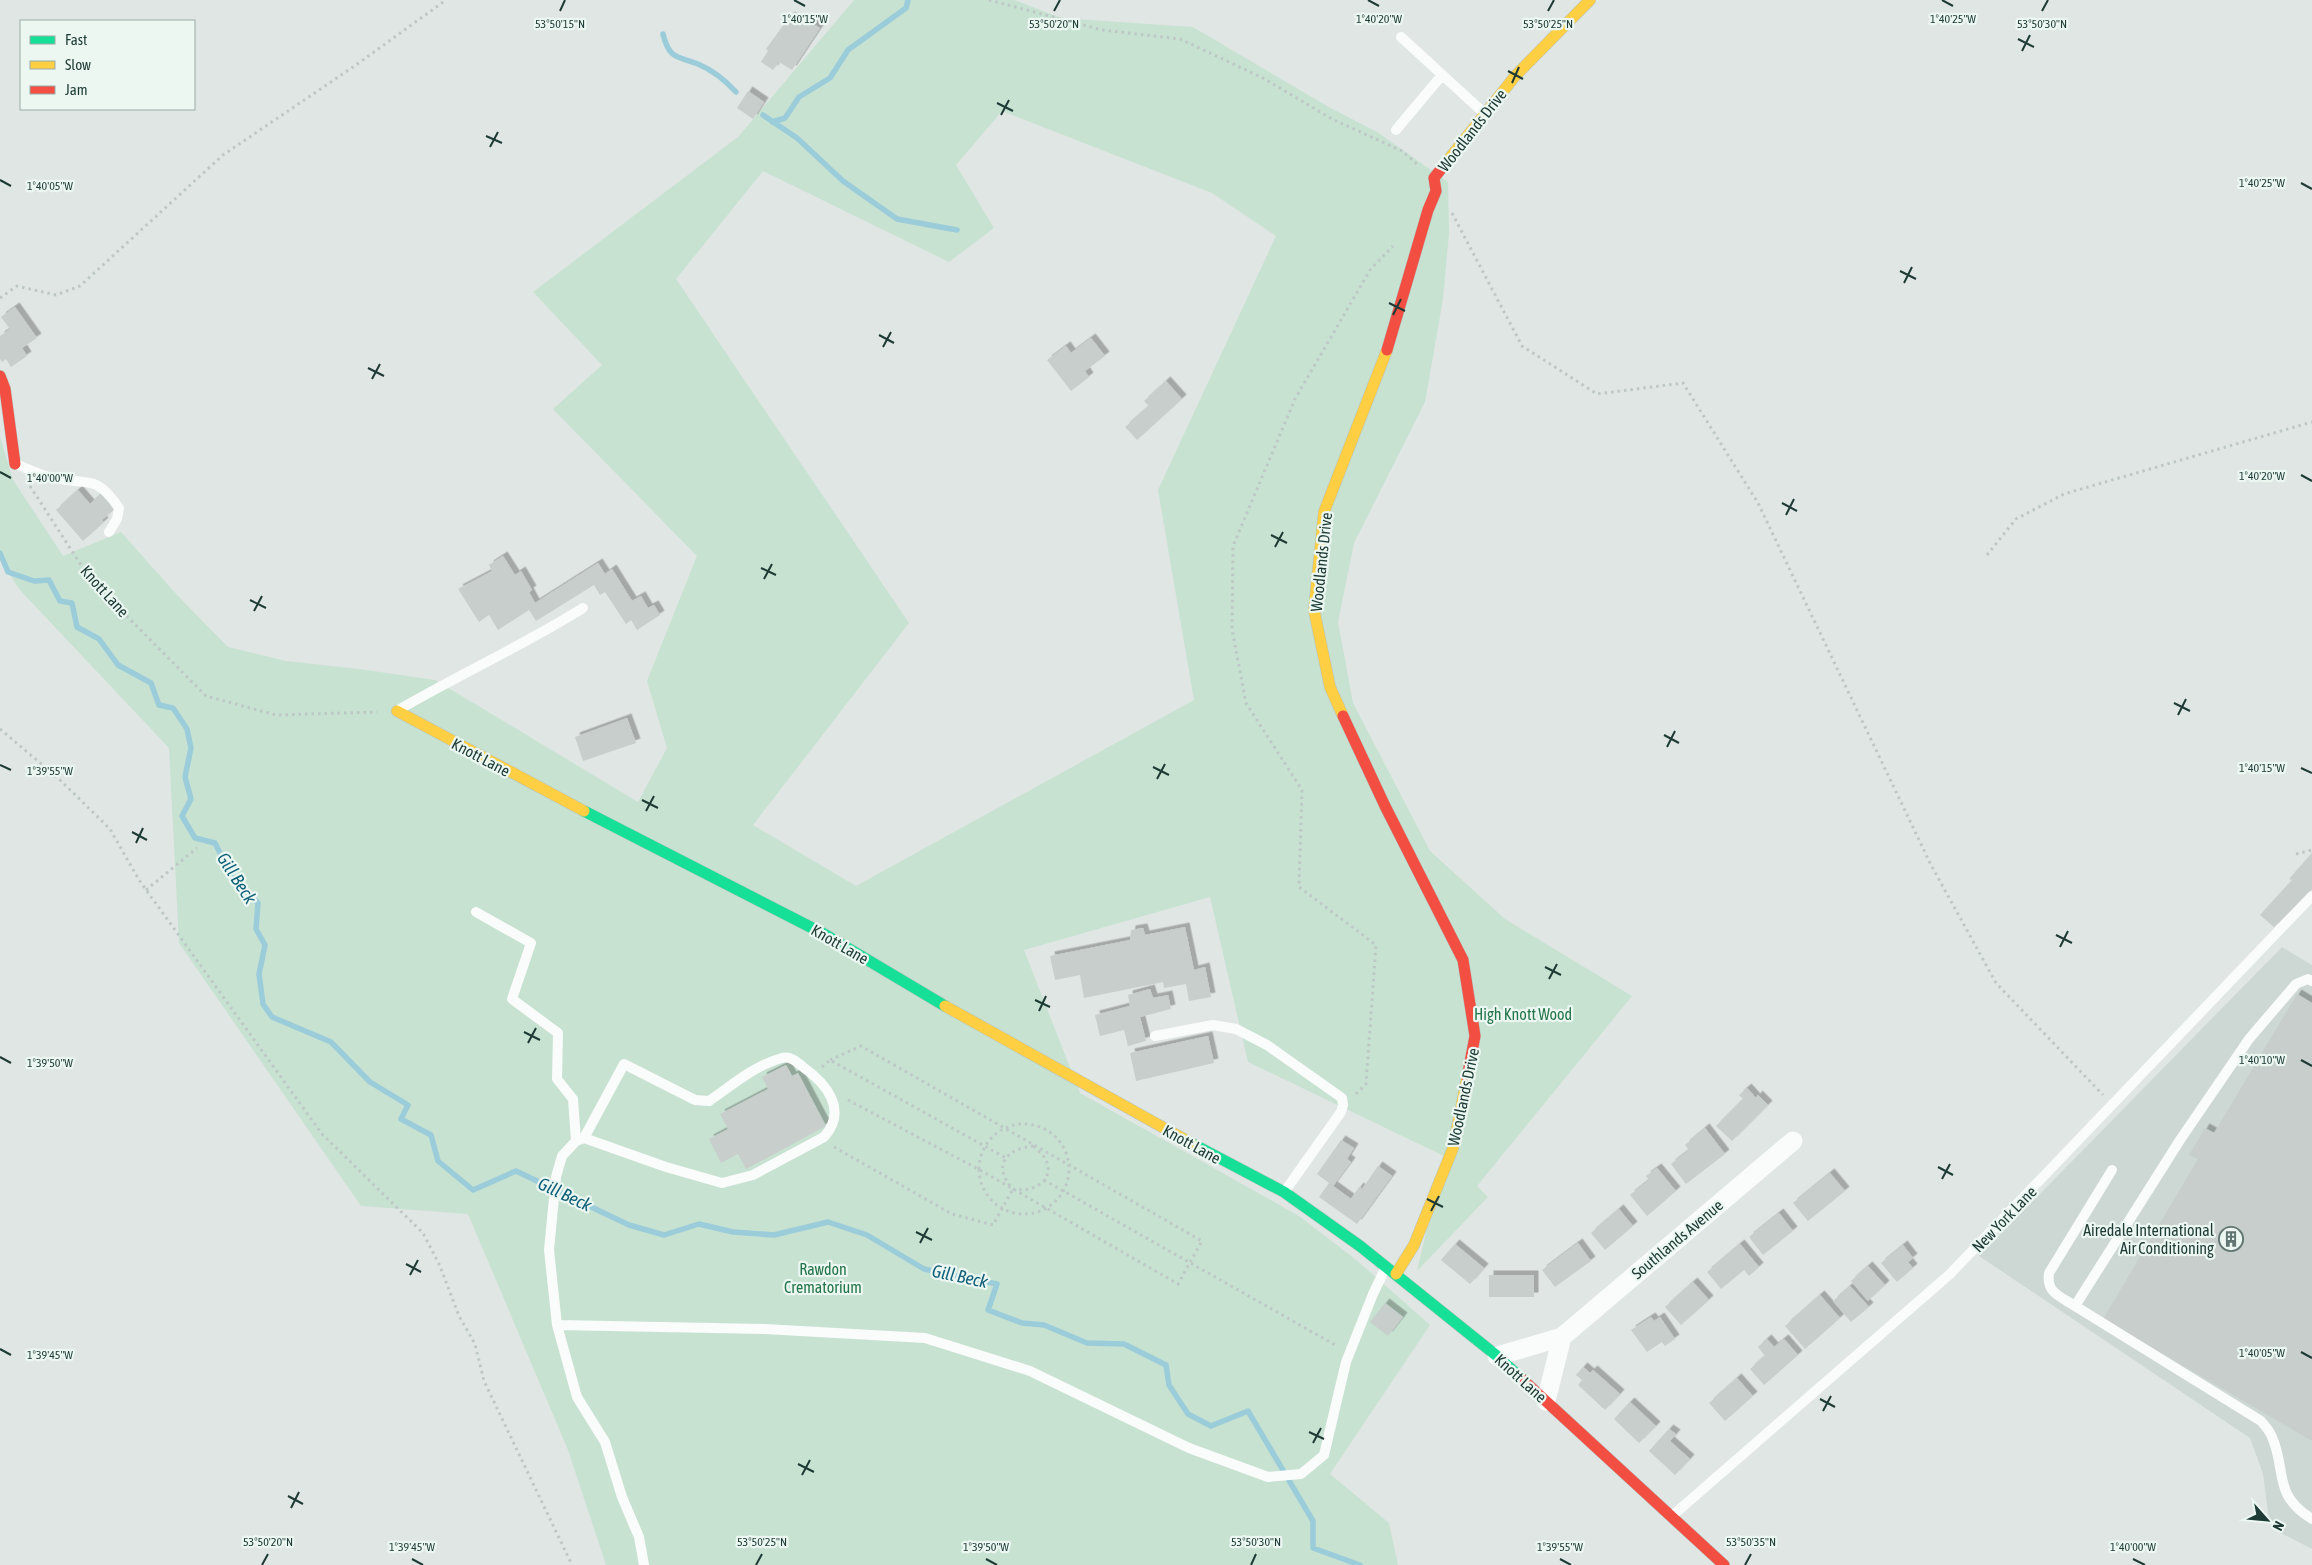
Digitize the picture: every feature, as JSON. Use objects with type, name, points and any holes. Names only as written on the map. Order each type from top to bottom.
[{"type":"street","name":"Woodlands Drive","points":[[1391,1270],[1414,1245],[1438,1192],[1452,1148],[1476,1036],[1463,960],[1385,806],[1330,687],[1314,610],[1324,512],[1385,358],[1428,210],[1436,191],[1434,178],[1516,75],[1590,0]]},
{"type":"street","points":[[0,376],[5,389],[16,464]]},
{"type":"street","name":"Knott Lane","points":[[397,711],[644,844],[824,934],[970,1022],[1243,1172],[1284,1192],[1391,1270],[1497,1356],[1724,1565]]},
{"type":"street","name":"Southlands Avenue","points":[[1497,1356],[1562,1337],[1793,1141]]},
{"type":"street","points":[[1546,1401],[1562,1337]]},
{"type":"lane","points":[[1401,37],[1485,114]]},
{"type":"lane","points":[[1396,130],[1442,75]]},
{"type":"lane","points":[[16,464],[51,478],[71,481],[87,480],[98,485],[111,496],[119,508],[117,519],[109,532]]},
{"type":"lane","points":[[397,711],[518,646],[583,608]]},
{"type":"lane","name":"New York Lane","points":[[1671,1516],[1950,1274],[2113,1106],[2312,896]]},
{"type":"lane","points":[[476,912],[531,944],[512,1000],[558,1033],[557,1079],[572,1099],[580,1140]]},
{"type":"lane","points":[[2075,1306],[2180,1140],[2249,1040],[2296,984],[2308,980],[2312,981]]},
{"type":"lane","points":[[1155,1036],[1213,1025],[1236,1029],[1267,1045],[1342,1098],[1344,1105],[1341,1112],[1284,1192]]},
{"type":"lane","points":[[580,1140],[722,1183],[753,1175],[820,1139],[831,1129],[835,1117],[834,1102],[827,1089],[814,1074],[790,1058],[783,1058],[753,1071],[709,1101],[702,1102],[624,1064],[580,1140],[562,1156],[556,1177],[549,1250],[557,1325],[577,1397],[605,1442],[622,1497],[639,1537],[644,1565]]},
{"type":"lane","points":[[2112,1170],[2049,1273],[2047,1284],[2052,1291],[2075,1306],[2261,1421],[2272,1435],[2285,1490],[2296,1507],[2312,1519]]},
{"type":"lane","points":[[557,1325],[765,1329],[925,1338],[1030,1371],[1189,1448],[1268,1477],[1301,1474],[1324,1455],[1350,1353],[1373,1294],[1391,1270]]},
{"type":"path","points":[[0,298],[17,286],[56,295],[80,286],[223,155],[364,60],[446,0]]},
{"type":"path","points":[[989,0],[1102,30],[1180,39],[1263,78],[1332,119],[1402,151],[1434,178]]},
{"type":"path","points":[[1452,212],[1522,346],[1597,394],[1683,383],[1758,502],[1931,865],[1996,983],[2113,1106]]},
{"type":"path","points":[[1987,555],[2016,520],[2064,494],[2312,422]]},
{"type":"path","name":"Knott Lane","points":[[16,464],[90,579],[206,696],[276,715],[397,711]]},
{"type":"path","points":[[0,730],[58,778],[110,829],[146,890],[322,1134],[423,1233],[440,1266],[459,1316],[475,1344],[484,1381],[572,1565]]},
{"type":"path","points":[[146,890],[197,848]]},
{"type":"path","points":[[2296,854],[2312,850]]},
{"type":"path","points":[[814,1074],[830,1060],[861,1046],[1003,1129],[1202,1241],[1178,1284],[980,1170],[827,1089]]},
{"type":"path","points":[[830,1060],[1006,1158]]},
{"type":"path","points":[[1017,1124],[1033,1124],[1047,1129],[1063,1145],[1070,1166],[1064,1192],[1053,1204],[1026,1214],[1011,1212],[1003,1208],[988,1196],[981,1182],[982,1151],[986,1146],[991,1138],[1003,1129],[1017,1124]]},
{"type":"path","points":[[820,1139],[952,1214],[992,1225],[1014,1189]]},
{"type":"path","points":[[1034,1146],[1047,1165],[1044,1180],[1034,1189],[1028,1191],[1014,1189],[1005,1178],[1003,1171],[1006,1158],[1018,1148],[1034,1146]]},
{"type":"path","points":[[1044,1180],[1350,1353]]},
{"type":"shaded area","points":[[2282,947],[2312,965],[2312,1549],[2279,1532],[2269,1520],[2263,1474],[2250,1438],[1979,1256]]},
{"type":"green space","points":[[854,0],[1015,0],[1061,18],[1193,27],[1327,106],[1377,132],[1448,182],[1449,233],[1443,299],[1425,402],[1354,543],[1338,622],[1353,703],[1430,851],[1505,919],[1632,996],[1477,1186],[1488,1197],[1417,1271],[1444,1156],[1248,1062],[1210,897],[1024,950],[1080,1093],[1299,1216],[1360,1263],[1430,1325],[1330,1474],[1389,1523],[1398,1565],[606,1565],[568,1450],[468,1214],[361,1206],[179,943],[169,748],[19,589],[0,559],[0,437],[13,480],[63,556],[121,532],[178,596],[228,647],[286,661],[435,680],[638,802],[667,748],[647,681],[697,556],[553,409],[602,365],[533,292],[738,137]],"holes":[[[1002,111],[1212,193],[1276,236],[1158,490],[1194,700],[856,886],[753,825],[909,623],[676,279],[763,171],[949,262],[994,228],[956,165]]]},
{"type":"building","points":[[790,16],[800,23],[803,18],[820,28],[792,70],[779,62],[773,70],[761,62],[768,51],[766,49]]},
{"type":"building","points":[[748,91],[764,102],[753,119],[737,108]]},
{"type":"building","points":[[15,307],[37,338],[22,348],[27,356],[11,367],[6,359],[2,362],[0,359],[0,336],[10,329],[1,317]]},
{"type":"building","points":[[1091,338],[1105,356],[1085,371],[1089,377],[1071,391],[1047,360],[1066,346],[1071,353]]},
{"type":"building","points":[[1166,381],[1182,399],[1137,440],[1125,427],[1149,406],[1144,401]]},
{"type":"building","points":[[78,490],[90,504],[103,492],[116,508],[83,541],[56,510]]},
{"type":"building","points":[[503,556],[515,575],[521,571],[532,590],[529,592],[535,603],[598,563],[605,574],[612,569],[632,601],[641,596],[648,608],[654,605],[660,615],[637,630],[631,620],[626,624],[605,592],[600,595],[594,585],[536,621],[529,610],[498,630],[489,615],[479,622],[458,589],[492,571],[489,565]]},
{"type":"building","points":[[627,718],[636,743],[583,761],[575,737]]},
{"type":"building","points":[[2312,853],[2312,889],[2274,927],[2260,915],[2292,880],[2289,879]]},
{"type":"building","points":[[1185,927],[1194,970],[1205,967],[1211,997],[1189,1001],[1186,984],[1164,988],[1163,982],[1084,998],[1080,975],[1055,980],[1050,956],[1130,940],[1131,930],[1143,928],[1145,935]]},
{"type":"building","points":[[1150,989],[1153,998],[1168,995],[1171,1009],[1140,1017],[1146,1041],[1128,1046],[1124,1030],[1100,1036],[1095,1015],[1130,1006],[1128,995]]},
{"type":"building","name":"Airedale International Air Conditioning","points":[[2297,994],[2312,1003],[2312,1441],[2103,1319],[2198,1159],[2189,1155],[2205,1128],[2214,1133]]},
{"type":"building","points":[[1208,1036],[1214,1063],[1136,1081],[1130,1053]]},
{"type":"building","points":[[786,1065],[792,1076],[798,1073],[826,1126],[746,1169],[738,1154],[721,1163],[709,1139],[728,1129],[720,1114],[768,1089],[762,1077]]},
{"type":"building","points":[[1747,1088],[1756,1098],[1758,1095],[1768,1105],[1732,1141],[1716,1126],[1743,1099],[1739,1095]]},
{"type":"building","points":[[1705,1128],[1725,1154],[1686,1184],[1671,1164],[1689,1150],[1685,1145]]},
{"type":"building","points":[[1341,1140],[1354,1148],[1347,1159],[1351,1162],[1333,1186],[1351,1199],[1359,1187],[1362,1189],[1378,1166],[1392,1176],[1357,1224],[1319,1197],[1329,1183],[1317,1174]]},
{"type":"building","points":[[1657,1168],[1676,1191],[1647,1216],[1630,1195],[1649,1180],[1646,1176]]},
{"type":"building","points":[[1830,1173],[1845,1191],[1808,1221],[1793,1203]]},
{"type":"building","points":[[1619,1209],[1633,1226],[1605,1250],[1591,1233]]},
{"type":"building","points":[[1779,1213],[1793,1231],[1763,1255],[1749,1237]]},
{"type":"building","points":[[1578,1243],[1591,1261],[1555,1287],[1542,1270]]},
{"type":"building","points":[[1455,1244],[1484,1268],[1470,1284],[1441,1260]]},
{"type":"building","points":[[1740,1244],[1759,1267],[1749,1276],[1744,1270],[1721,1289],[1707,1272]]},
{"type":"building","points":[[1903,1245],[1913,1258],[1908,1262],[1913,1268],[1897,1282],[1881,1263]]},
{"type":"building","points":[[1868,1266],[1885,1285],[1868,1301],[1851,1281]]},
{"type":"building","points":[[1489,1275],[1534,1275],[1534,1297],[1489,1297]]},
{"type":"building","points":[[1693,1282],[1709,1300],[1681,1325],[1665,1307]]},
{"type":"building","points":[[1850,1286],[1869,1307],[1851,1322],[1833,1301]]},
{"type":"building","points":[[1820,1295],[1840,1318],[1805,1349],[1785,1326]]},
{"type":"building","points":[[1385,1303],[1403,1317],[1388,1336],[1370,1322]]},
{"type":"building","points":[[1651,1317],[1654,1321],[1660,1317],[1675,1339],[1665,1346],[1662,1342],[1647,1352],[1631,1330]]},
{"type":"building","points":[[1767,1339],[1774,1347],[1784,1339],[1798,1355],[1764,1385],[1750,1369],[1765,1356],[1758,1347]]},
{"type":"building","points":[[1583,1367],[1590,1373],[1593,1370],[1620,1394],[1605,1410],[1578,1385],[1582,1380],[1576,1375]]},
{"type":"building","points":[[1737,1378],[1753,1396],[1725,1421],[1709,1403]]},
{"type":"building","points":[[1630,1402],[1656,1426],[1639,1443],[1614,1419]]},
{"type":"building","points":[[1669,1429],[1676,1434],[1670,1441],[1690,1459],[1675,1475],[1649,1451]]},
{"type":"waterway","points":[[772,122],[785,118],[799,97],[830,78],[848,50],[906,8],[908,0]]},
{"type":"waterway","points":[[663,34],[671,52],[679,58],[708,69],[736,92]]},
{"type":"waterway","points":[[763,115],[797,138],[843,181],[897,219],[957,230]]},
{"type":"waterway","name":"Gill Beck","points":[[0,553],[8,572],[34,581],[49,580],[60,601],[72,603],[77,627],[99,639],[118,665],[151,683],[159,705],[173,708],[187,729],[191,748],[185,777],[191,799],[182,816],[195,838],[215,843],[231,875],[258,903],[256,929],[265,945],[259,974],[263,1004],[272,1017],[331,1042],[370,1082],[408,1105],[401,1119],[431,1135],[438,1161],[473,1190],[516,1171],[629,1225],[664,1235],[699,1224],[733,1232],[774,1235],[828,1222],[867,1235],[924,1269],[997,1284],[988,1310],[1022,1323],[1044,1325],[1087,1343],[1124,1344],[1166,1365],[1169,1385],[1188,1414],[1211,1426],[1248,1411],[1313,1521],[1313,1548],[1360,1565]]},
{"type":"traffic: fast","points":[[584,811],[824,934],[945,1006]]},
{"type":"traffic: fast","points":[[1191,1143],[1284,1192],[1360,1246],[1497,1356],[1523,1380]]},
{"type":"traffic: slow","points":[[1445,164],[1516,75],[1590,0]]},
{"type":"traffic: slow","points":[[1343,716],[1330,687],[1314,610],[1324,512],[1387,350]]},
{"type":"traffic: slow","points":[[397,711],[584,811]]},
{"type":"traffic: slow","points":[[945,1006],[1191,1143]]},
{"type":"traffic: slow","points":[[1396,1274],[1414,1245],[1453,1148],[1467,1078]]},
{"type":"traffic: jam","points":[[1387,350],[1428,210],[1436,191],[1434,178],[1445,164]]},
{"type":"traffic: jam","points":[[0,376],[5,389],[15,464]]},
{"type":"traffic: jam","points":[[1343,716],[1385,806],[1463,960],[1475,1036],[1467,1078]]},
{"type":"traffic: jam","points":[[1523,1380],[1724,1565]]},
{"type":"place","name":"Airedale International Air Conditioning","points":[[2231,1239]]},
{"type":"park label","name":"High Knott Wood","points":[[1523,1014]]},
{"type":"park label","name":"Rawdon Crematorium","points":[[823,1278]]}]
